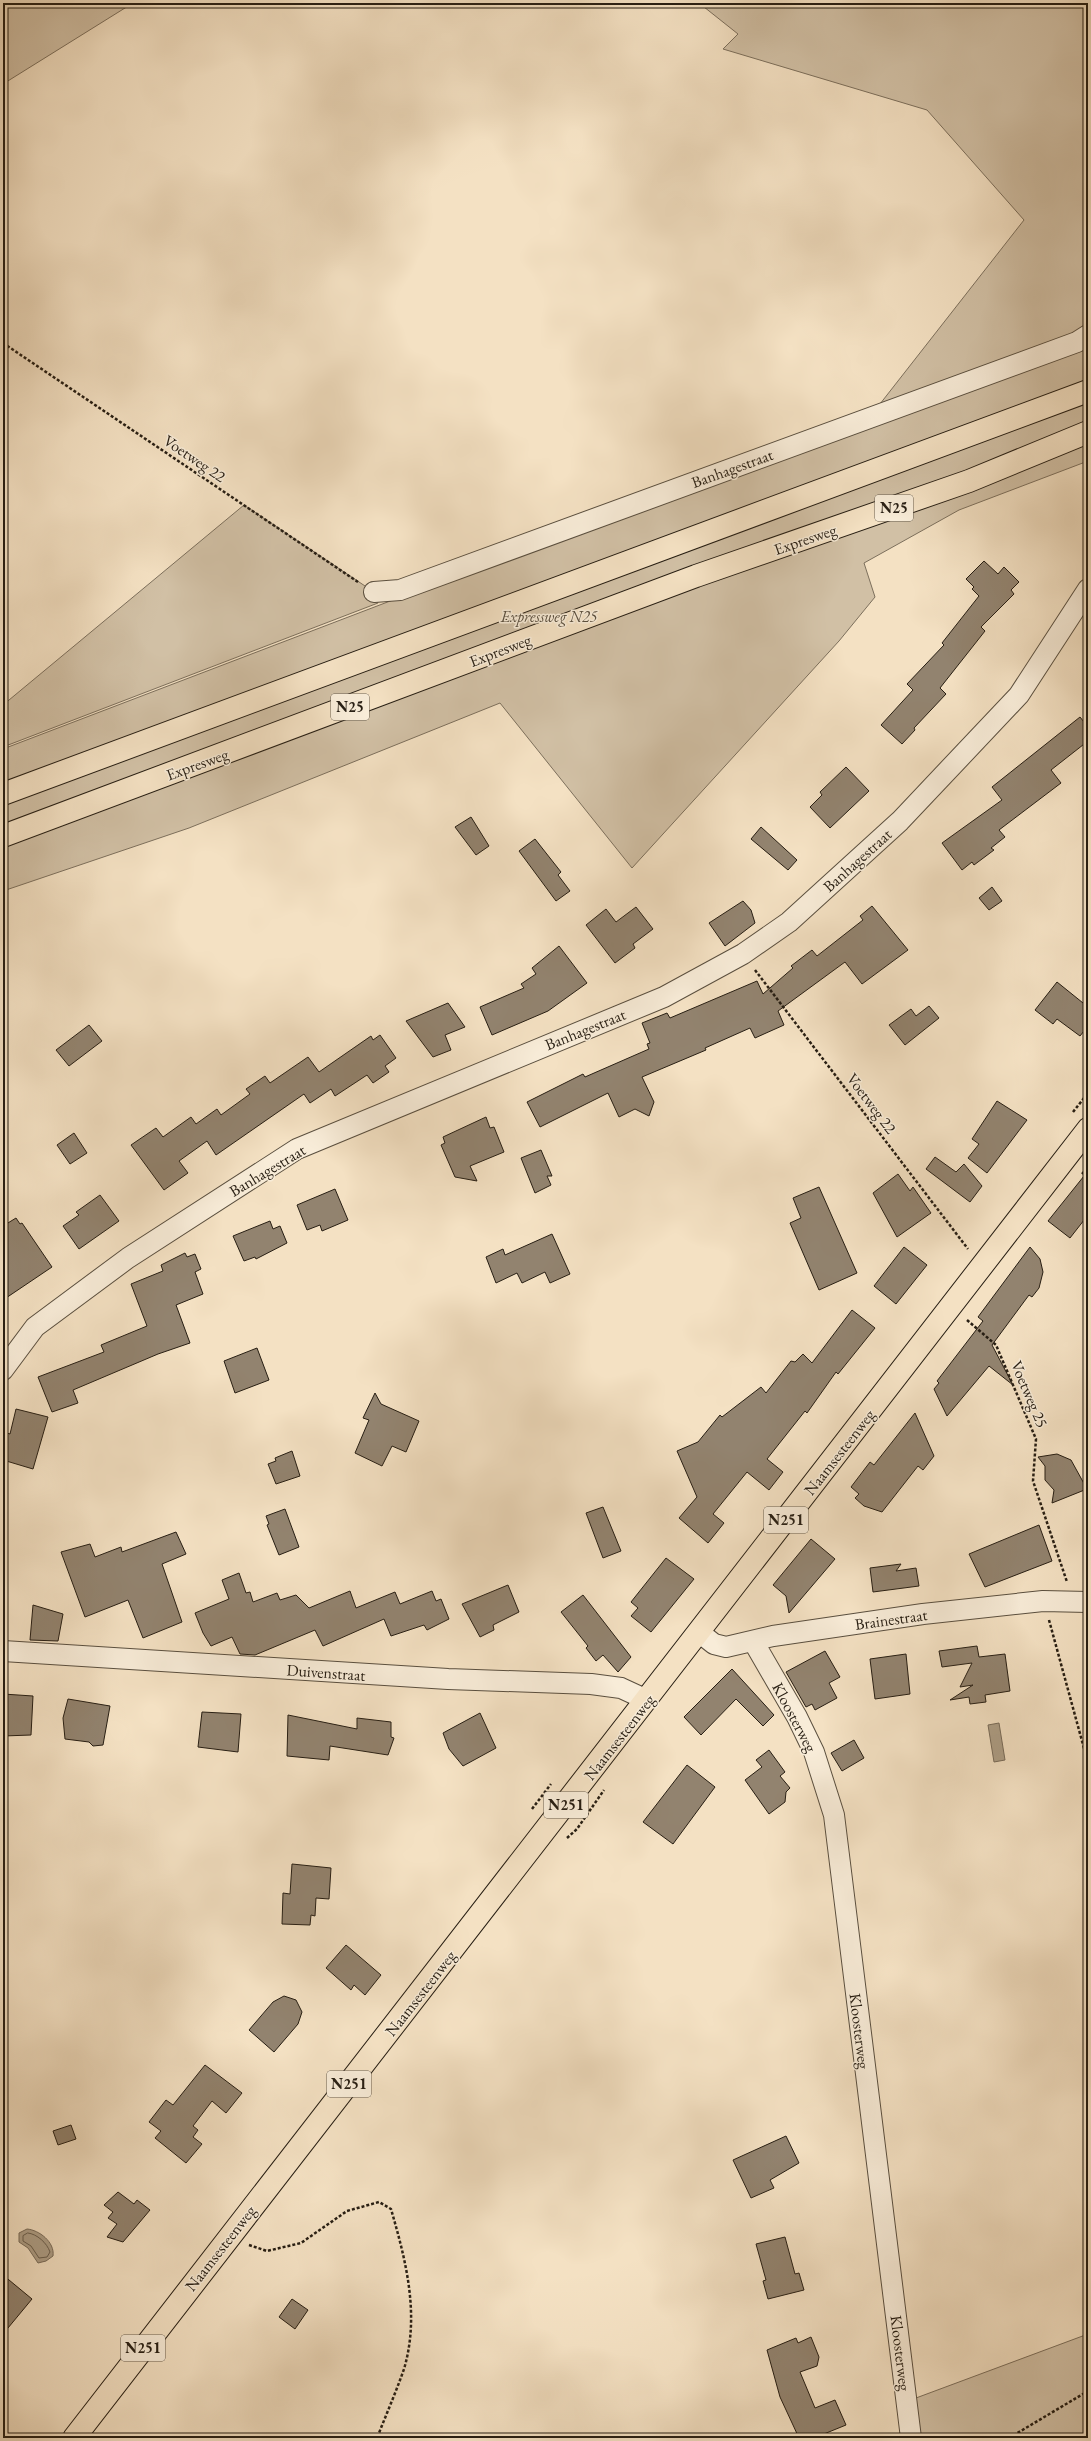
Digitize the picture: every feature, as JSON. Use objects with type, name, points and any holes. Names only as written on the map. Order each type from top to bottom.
[{"type":"main road","name":"N25","points":[[3,794],[1088,391]]},
{"type":"main road","name":"Expresweg","points":[[3,836],[696,576],[969,481],[1088,432]]},
{"type":"main road","name":"Naamsesteenweg","points":[[74,2438],[227,2239],[700,1633],[1088,1130]]},
{"type":"street","name":"Banhagestraat","points":[[374,592],[400,590],[1077,342],[1088,335]]},
{"type":"street","name":"Banhagestraat","points":[[3,1370],[35,1327],[128,1258],[297,1149],[664,997],[743,954],[789,922],[900,821],[964,755],[1019,695],[1088,589]]},
{"type":"street","name":"Brainestraat","points":[[700,1633],[720,1647],[773,1636],[923,1614],[1043,1601],[1081,1602]]},
{"type":"street","name":"Kloosterweg","points":[[753,1641],[797,1716],[814,1752],[834,1815],[911,2438]]},
{"type":"street","name":"Duivenstraat","points":[[3,1651],[448,1679],[591,1684],[621,1688],[647,1700]]},
{"type":"path","name":"Voetweg 22","points":[[3,343],[374,592]]},
{"type":"path","name":"Voetweg 22","points":[[743,954],[982,1267]]},
{"type":"path","name":"Voetweg 25","points":[[950,1308],[989,1336],[996,1345],[1007,1368],[1036,1439],[1034,1481],[1081,1602]]},
{"type":"path","points":[[1043,1601],[1088,1763]]},
{"type":"path","points":[[227,2239],[267,2251],[301,2243],[347,2211],[379,2202],[391,2209],[407,2266],[412,2319],[404,2368],[378,2438]]},
{"type":"path","points":[[1009,2438],[1088,2391]]},
{"type":"green space","points":[[3,3],[133,3],[3,84]]},
{"type":"green space","name":"Expressweg N25","points":[[699,3],[1088,3],[1088,461],[959,510],[864,563],[875,597],[839,641],[632,868],[500,703],[189,828],[3,891],[3,749],[869,418],[1024,220],[927,110],[723,49],[738,34]]},
{"type":"green space","points":[[244,505],[374,592],[378,603],[3,747],[3,705]]},
{"type":"green space","points":[[1088,2334],[1088,2438],[919,2438],[916,2398]]},
{"type":"water","points":[[999,1723],[1005,1760],[994,1762],[988,1725]]},
{"type":"water","points":[[27,2229],[41,2234],[49,2242],[53,2251],[53,2256],[46,2261],[38,2263],[28,2248],[19,2242],[19,2233]]},
{"type":"building","points":[[984,561],[998,574],[1004,567],[1019,582],[1011,590],[1014,594],[981,627],[985,631],[940,688],[946,694],[914,728],[915,730],[902,744],[881,725],[913,690],[907,684],[944,645],[942,643],[979,596],[972,589],[974,587],[966,579]]},
{"type":"building","points":[[1080,717],[1088,727],[1088,741],[1051,770],[1061,783],[999,830],[1005,837],[991,848],[994,850],[974,865],[972,862],[962,870],[942,843],[1002,800],[992,787]]},
{"type":"building","points":[[846,767],[869,791],[830,828],[810,807],[822,795],[820,792]]},
{"type":"building","points":[[471,817],[489,846],[476,855],[455,827]]},
{"type":"building","points":[[761,827],[797,860],[788,870],[751,839]]},
{"type":"building","points":[[535,839],[561,872],[558,875],[570,891],[556,901],[519,851]]},
{"type":"building","points":[[992,887],[1002,901],[989,910],[979,898]]},
{"type":"building","points":[[743,901],[751,910],[755,923],[725,946],[709,923]]},
{"type":"building","points":[[872,906],[908,950],[862,984],[845,962],[778,1011],[784,1025],[755,1038],[750,1028],[705,1048],[706,1050],[642,1077],[654,1102],[649,1116],[635,1109],[619,1117],[608,1093],[540,1127],[527,1102],[583,1074],[585,1077],[649,1049],[647,1044],[650,1043],[642,1023],[667,1013],[670,1018],[757,981],[763,994],[793,968],[791,966],[812,950],[817,956],[863,920],[860,916]]},
{"type":"building","points":[[636,907],[653,929],[633,944],[635,948],[615,963],[586,925],[606,909],[616,922]]},
{"type":"building","points":[[559,946],[587,983],[548,1011],[492,1035],[480,1007],[524,988],[521,984],[536,974],[532,968]]},
{"type":"building","points":[[1057,982],[1088,1007],[1088,1026],[1080,1036],[1057,1019],[1053,1024],[1035,1010]]},
{"type":"building","points":[[448,1003],[465,1027],[445,1035],[451,1050],[433,1057],[406,1021]]},
{"type":"building","points":[[929,1006],[939,1018],[905,1045],[889,1025],[911,1009],[916,1016]]},
{"type":"building","points":[[89,1025],[102,1041],[69,1066],[56,1050]]},
{"type":"building","points":[[380,1035],[396,1058],[385,1066],[389,1072],[373,1083],[367,1075],[335,1096],[331,1089],[310,1103],[304,1094],[216,1155],[207,1141],[179,1161],[188,1173],[164,1190],[131,1145],[156,1128],[163,1137],[191,1117],[196,1124],[217,1109],[221,1115],[250,1094],[246,1089],[265,1076],[270,1083],[308,1057],[319,1072],[371,1036],[373,1040]]},
{"type":"building","points":[[997,1101],[1027,1120],[987,1173],[968,1158],[979,1144],[972,1139]]},
{"type":"building","points":[[486,1117],[490,1128],[494,1127],[504,1152],[470,1166],[477,1181],[455,1177],[441,1145],[445,1143],[443,1137]]},
{"type":"building","points":[[74,1133],[87,1153],[70,1164],[57,1145]]},
{"type":"building","points":[[541,1150],[552,1176],[547,1176],[551,1185],[535,1193],[521,1158]]},
{"type":"building","points":[[935,1157],[956,1172],[964,1164],[982,1186],[970,1202],[926,1169]]},
{"type":"building","points":[[1088,1171],[1088,1215],[1070,1238],[1048,1221]]},
{"type":"building","points":[[898,1174],[910,1191],[913,1187],[931,1213],[897,1237],[873,1193]]},
{"type":"building","points":[[819,1187],[857,1273],[819,1290],[790,1223],[801,1218],[793,1198]]},
{"type":"building","points":[[335,1189],[348,1220],[322,1231],[320,1225],[307,1230],[297,1205]]},
{"type":"building","points":[[100,1195],[119,1221],[79,1249],[63,1226],[79,1215],[76,1212]]},
{"type":"building","points":[[16,1218],[20,1224],[22,1223],[52,1267],[3,1300],[3,1226]]},
{"type":"building","points":[[270,1221],[273,1229],[280,1226],[287,1243],[256,1259],[255,1257],[244,1261],[233,1236]]},
{"type":"building","points":[[552,1234],[570,1274],[550,1283],[545,1272],[522,1283],[517,1273],[496,1283],[486,1257],[503,1249],[505,1255]]},
{"type":"building","points":[[904,1247],[927,1265],[896,1304],[874,1286]]},
{"type":"building","points":[[1030,1247],[1040,1259],[1043,1272],[1039,1288],[1032,1297],[1029,1295],[992,1345],[1013,1385],[989,1366],[947,1416],[934,1389],[939,1383],[937,1381],[983,1321],[978,1317]]},
{"type":"building","points":[[185,1253],[187,1257],[195,1254],[201,1269],[195,1272],[203,1294],[176,1305],[190,1343],[158,1354],[73,1390],[78,1403],[52,1412],[38,1377],[104,1352],[101,1345],[147,1326],[131,1284],[163,1271],[161,1265]]},
{"type":"building","points":[[852,1310],[875,1328],[838,1374],[836,1372],[807,1413],[805,1411],[767,1459],[783,1472],[769,1490],[747,1472],[713,1514],[724,1523],[708,1543],[679,1518],[697,1497],[677,1451],[698,1442],[720,1415],[722,1417],[761,1387],[766,1393],[791,1361],[795,1362],[803,1354],[812,1363]]},
{"type":"building","points":[[257,1348],[269,1380],[235,1393],[224,1361]]},
{"type":"building","points":[[375,1393],[381,1404],[419,1421],[406,1452],[392,1446],[382,1466],[355,1453],[369,1420],[363,1418]]},
{"type":"building","points":[[16,1409],[48,1417],[33,1469],[3,1460],[3,1447],[7,1433],[10,1434]]},
{"type":"building","points":[[915,1413],[934,1456],[923,1470],[918,1466],[882,1512],[864,1506],[855,1498],[859,1494],[851,1487],[870,1462],[874,1465]]},
{"type":"building","points":[[292,1451],[300,1476],[276,1484],[268,1464],[276,1461],[275,1458]]},
{"type":"building","points":[[1057,1454],[1071,1460],[1087,1489],[1052,1503],[1054,1490],[1045,1480],[1045,1466],[1038,1457]]},
{"type":"building","points":[[603,1507],[621,1551],[603,1558],[586,1513]]},
{"type":"building","points":[[285,1509],[299,1547],[279,1555],[267,1525],[269,1524],[266,1516]]},
{"type":"building","points":[[1039,1525],[1052,1561],[985,1587],[969,1554]]},
{"type":"building","points":[[176,1532],[186,1554],[162,1564],[182,1622],[143,1638],[128,1600],[85,1617],[61,1552],[90,1544],[95,1557],[121,1547],[122,1552]]},
{"type":"building","points":[[811,1539],[835,1559],[789,1613],[786,1596],[773,1585]]},
{"type":"building","points":[[666,1558],[694,1579],[651,1632],[631,1616],[638,1608],[631,1602]]},
{"type":"building","points":[[901,1564],[896,1571],[916,1568],[919,1586],[873,1592],[870,1568]]},
{"type":"building","points":[[239,1573],[246,1593],[250,1592],[253,1602],[277,1593],[280,1600],[296,1595],[309,1608],[350,1591],[356,1608],[395,1592],[400,1604],[432,1591],[436,1601],[441,1599],[449,1619],[427,1630],[424,1625],[391,1636],[384,1619],[323,1646],[315,1630],[255,1655],[240,1654],[232,1637],[211,1646],[203,1633],[195,1613],[229,1599],[222,1580]]},
{"type":"building","points":[[508,1585],[519,1612],[493,1625],[494,1630],[480,1637],[462,1604]]},
{"type":"building","points":[[583,1595],[631,1657],[618,1672],[603,1655],[596,1661],[586,1648],[588,1646],[561,1612]]},
{"type":"building","points":[[33,1605],[63,1614],[58,1641],[30,1640]]},
{"type":"building","points":[[977,1646],[979,1657],[1005,1654],[1010,1691],[985,1695],[986,1702],[970,1704],[969,1697],[950,1700],[973,1685],[960,1687],[972,1663],[942,1667],[939,1651]]},
{"type":"building","points":[[825,1651],[840,1677],[829,1683],[837,1698],[815,1710],[812,1704],[806,1707],[786,1672]]},
{"type":"building","points":[[906,1654],[910,1694],[875,1699],[870,1659]]},
{"type":"building","points":[[732,1669],[774,1715],[763,1726],[736,1699],[701,1735],[684,1717]]},
{"type":"building","points":[[3,1694],[33,1696],[31,1735],[3,1736]]},
{"type":"building","points":[[68,1699],[110,1706],[103,1745],[93,1746],[89,1742],[65,1739],[63,1718]]},
{"type":"building","points":[[202,1712],[241,1714],[238,1752],[198,1747]]},
{"type":"building","points":[[480,1713],[496,1748],[463,1766],[449,1749],[443,1733]]},
{"type":"building","points":[[288,1715],[357,1729],[357,1718],[391,1722],[391,1737],[394,1738],[388,1755],[330,1746],[329,1760],[287,1756]]},
{"type":"building","points":[[854,1740],[864,1758],[842,1771],[831,1753]]},
{"type":"building","points":[[769,1750],[785,1772],[780,1776],[790,1788],[786,1792],[785,1802],[769,1814],[745,1780],[762,1767],[756,1760]]},
{"type":"building","points":[[687,1765],[715,1787],[673,1844],[643,1822]]},
{"type":"building","points":[[292,1864],[331,1868],[329,1899],[316,1898],[315,1916],[311,1915],[310,1925],[282,1924],[283,1893],[290,1894]]},
{"type":"building","points":[[346,1945],[381,1975],[365,1995],[354,1985],[351,1990],[326,1968]]},
{"type":"building","points":[[284,1996],[296,2000],[302,2012],[298,2024],[274,2052],[249,2030],[273,2002]]},
{"type":"building","points":[[205,2065],[242,2093],[226,2113],[212,2101],[193,2126],[198,2130],[193,2137],[202,2144],[186,2163],[155,2138],[161,2131],[149,2122],[166,2100],[173,2105]]},
{"type":"building","points":[[71,2125],[76,2139],[58,2145],[53,2131]]},
{"type":"building","points":[[786,2136],[799,2163],[770,2180],[774,2188],[751,2198],[733,2160]]},
{"type":"building","points":[[118,2192],[134,2204],[137,2200],[150,2210],[123,2242],[107,2237],[117,2224],[108,2218],[113,2212],[104,2205]]},
{"type":"building","points":[[785,2237],[795,2274],[799,2273],[804,2290],[768,2299],[763,2281],[766,2280],[756,2244]]},
{"type":"building","points":[[3,2275],[32,2299],[3,2334]]},
{"type":"building","points":[[292,2299],[308,2310],[295,2329],[279,2317]]},
{"type":"building","points":[[811,2337],[819,2357],[817,2366],[800,2372],[815,2408],[835,2400],[846,2425],[814,2438],[799,2438],[780,2397],[767,2350],[796,2338],[798,2343]]}]
